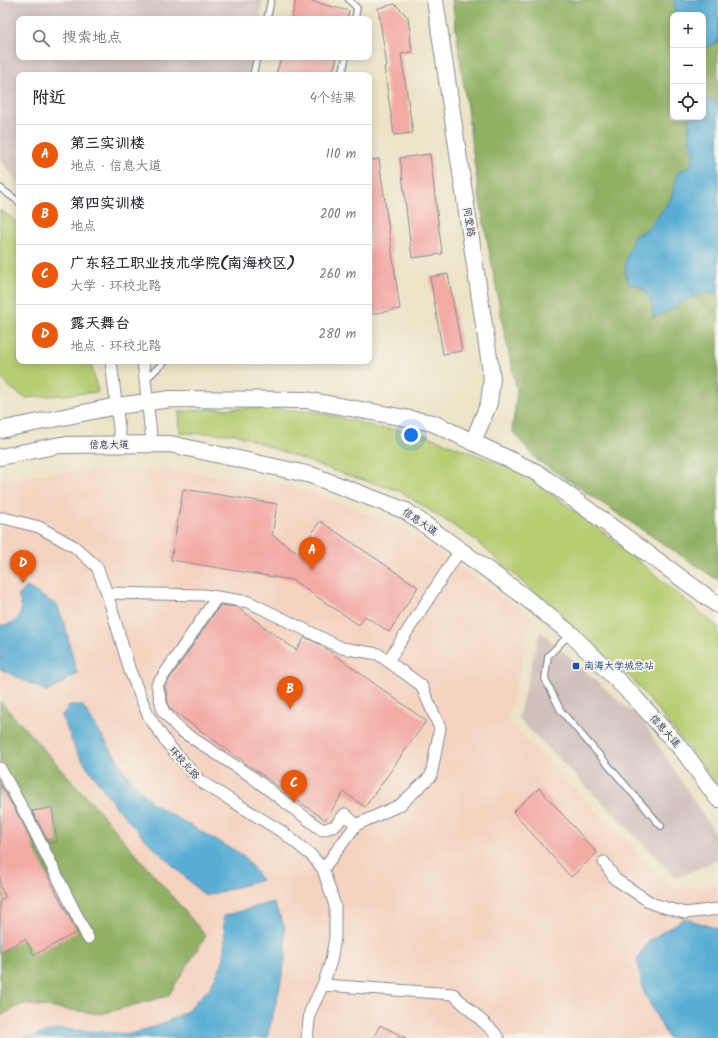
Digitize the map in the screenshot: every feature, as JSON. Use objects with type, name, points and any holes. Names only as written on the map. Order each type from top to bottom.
[{"type":"main road","name":"同堂路","points":[[435,0],[492,378],[489,403],[473,442]]},
{"type":"main road","points":[[0,430],[117,406],[171,399],[306,400],[433,423],[538,473],[718,605]]},
{"type":"main road","name":"信息大道","points":[[0,457],[60,445],[170,444],[311,475],[406,511],[521,594],[571,634],[642,704],[684,752],[718,799]]},
{"type":"street","points":[[111,364],[121,445]]},
{"type":"street","points":[[145,364],[145,380],[152,444]]},
{"type":"street","name":"环校北路","points":[[0,518],[39,527],[75,547],[97,567],[107,592],[130,671],[148,715],[166,742],[200,781],[284,833],[312,856],[323,869],[335,906],[336,937],[331,961],[323,985],[310,1012],[307,1038]]},
{"type":"street","points":[[388,661],[460,550]]},
{"type":"street","points":[[107,592],[204,595],[249,602],[342,648],[378,654],[421,685],[440,728],[431,776],[400,805],[356,825],[323,869]]},
{"type":"street","points":[[217,597],[157,685],[163,711],[180,730],[252,777],[322,830],[335,826],[345,814],[356,825]]},
{"type":"street","points":[[0,768],[31,824],[88,938]]},
{"type":"street","points":[[604,862],[615,879],[653,904],[685,913],[718,909]]},
{"type":"street","points":[[323,985],[453,994],[494,1032],[498,1038]]},
{"type":"lane","points":[[268,16],[272,0]]},
{"type":"lane","points":[[349,0],[357,8],[356,16]]},
{"type":"lane","points":[[254,72],[256,60]]},
{"type":"lane","points":[[343,72],[345,60]]},
{"type":"lane","points":[[0,188],[16,200]]},
{"type":"lane","points":[[145,380],[162,364]]},
{"type":"lane","points":[[571,634],[548,656],[545,679],[561,711],[661,826]]},
{"type":"shaded area","points":[[0,0],[262,0],[261,16],[16,16],[16,60],[253,60],[249,72],[16,72],[16,180],[0,159]]},
{"type":"shaded area","points":[[163,469],[274,483],[322,495],[409,531],[532,618],[508,721],[672,888],[718,884],[718,1038],[0,1038],[0,480],[52,473]]},
{"type":"shaded area","name":"南海大学城总站","points":[[540,631],[644,723],[718,838],[718,859],[677,878],[518,718]]},
{"type":"green space","points":[[452,0],[718,0],[718,580],[537,460],[512,431],[517,391],[504,331],[479,196]]},
{"type":"green space","points":[[0,210],[16,222],[16,364],[91,364],[98,392],[25,398],[7,385],[0,376]]},
{"type":"green space","points":[[266,408],[317,412],[380,428],[417,432],[519,471],[596,526],[718,627],[718,788],[710,775],[634,681],[474,539],[400,491],[337,472],[235,434],[180,433],[179,412],[210,409]]},
{"type":"green space","points":[[0,701],[94,805],[206,936],[168,996],[101,1014],[23,1004],[0,1016]]},
{"type":"water","points":[[674,0],[718,0],[718,42],[706,48],[706,12],[675,12]]},
{"type":"water","points":[[706,98],[718,104],[718,291],[717,293],[708,293],[689,298],[676,307],[653,318],[651,303],[648,296],[638,285],[629,285],[625,266],[626,260],[634,236],[646,230],[664,209],[672,196],[677,173],[691,165],[694,152],[689,135],[690,120],[706,120]]},
{"type":"water","points":[[27,587],[57,605],[64,622],[77,674],[48,692],[0,669],[0,625],[12,623],[19,617],[21,607],[18,596]]},
{"type":"water","points":[[69,705],[82,705],[128,776],[153,804],[243,855],[262,880],[205,896],[145,839],[116,807],[76,751],[62,716]]},
{"type":"water","points":[[273,902],[284,925],[286,954],[279,991],[267,1038],[24,1038],[60,1029],[130,1034],[160,1025],[185,1012],[209,989],[222,964],[225,940],[223,916]]},
{"type":"water","points":[[685,918],[718,929],[718,1038],[668,1038],[643,990],[637,958],[650,940]]},
{"type":"building","points":[[296,0],[307,0],[349,11],[348,16],[292,16]]},
{"type":"building","points":[[395,4],[408,17],[412,52],[401,54],[413,133],[394,135],[384,67],[387,66],[378,8]]},
{"type":"building","points":[[280,60],[336,60],[333,72],[277,72]]},
{"type":"building","points":[[430,154],[442,254],[412,258],[400,158]]},
{"type":"building","points":[[379,159],[400,309],[372,314],[372,160]]},
{"type":"building","points":[[448,274],[462,351],[443,354],[430,277]]},
{"type":"building","points":[[183,489],[277,504],[272,535],[299,553],[320,521],[418,587],[389,632],[365,616],[359,625],[292,580],[171,560]]},
{"type":"building","points":[[220,605],[237,607],[296,650],[305,637],[321,645],[426,721],[365,807],[344,792],[325,820],[169,708],[165,686]]},
{"type":"building","points":[[0,784],[25,827],[34,846],[32,846],[77,932],[34,955],[25,939],[0,952],[0,900],[6,897],[0,887]]},
{"type":"building","points":[[539,788],[597,853],[571,877],[513,812]]},
{"type":"building","points":[[52,808],[57,842],[49,843],[32,811]]},
{"type":"building","points":[[380,1025],[406,1038],[373,1038]]},
{"type":"place","name":"第三实训楼","points":[[312,570]]},
{"type":"place","name":"露天舞台","points":[[23,583]]},
{"type":"place","name":"南海大学城总站","points":[[576,666]]},
{"type":"place","name":"第四实训楼","points":[[290,709]]},
{"type":"place","name":"广东轻工职业技术学院(南海校区)","points":[[294,803]]}]
